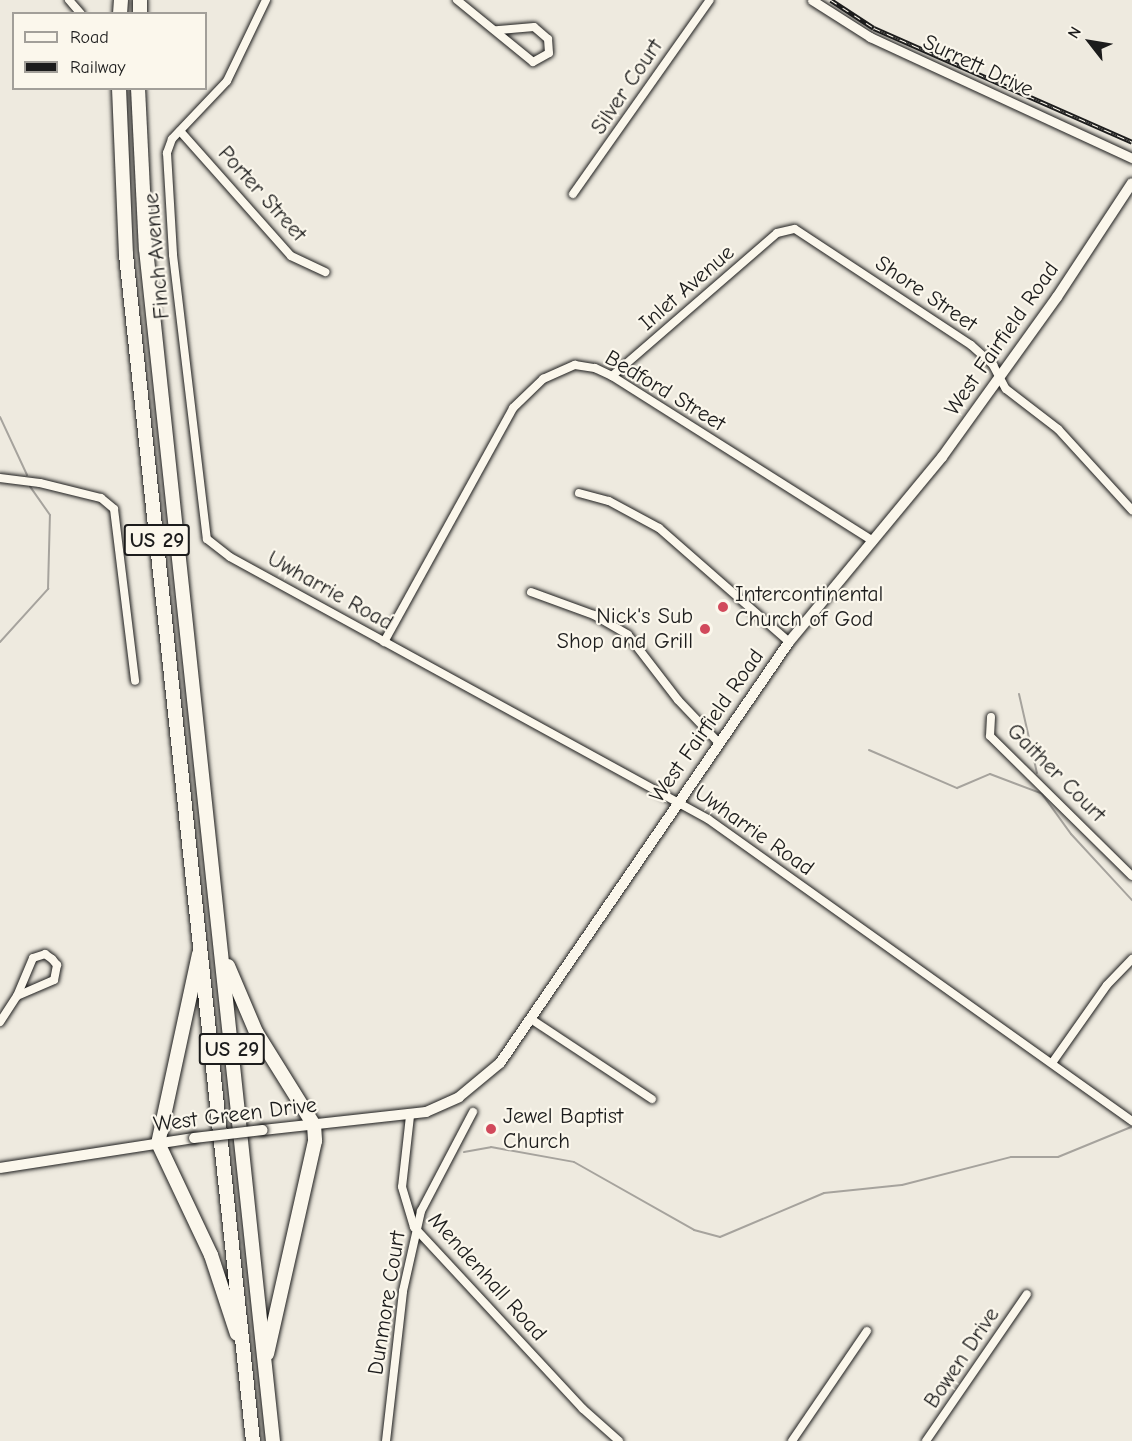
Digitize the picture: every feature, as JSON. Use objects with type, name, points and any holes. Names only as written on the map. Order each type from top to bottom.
[{"type":"highway","name":"US 29","points":[[119,90],[126,255],[254,1441]]},
{"type":"highway","name":"US 29","points":[[138,90],[146,249],[273,1441]]},
{"type":"highway","points":[[202,943],[158,1143],[211,1255],[247,1370]]},
{"type":"highway","points":[[221,945],[256,1032],[314,1125],[315,1141],[265,1365]]},
{"type":"main road","name":"West Fairfield Road","points":[[469,1090],[500,1063],[789,642],[873,541],[1000,377],[1132,183]]},
{"type":"main road","name":"West Green Drive","points":[[0,1168],[194,1138],[410,1116],[447,1104],[469,1090]]},
{"type":"street","points":[[69,0],[79,12]]},
{"type":"street","name":"Finch Avenue","points":[[207,539],[202,527],[168,189],[168,146],[227,81],[266,0]]},
{"type":"street","points":[[457,0],[496,30],[523,56],[533,62],[547,57],[550,47],[544,34],[525,26],[496,30]]},
{"type":"street","name":"Silver Court","points":[[573,194],[710,0]]},
{"type":"street","name":"Surrett Drive","points":[[812,0],[874,39],[1132,158]]},
{"type":"street","name":"Porter Street","points":[[180,131],[291,256],[325,272]]},
{"type":"street","name":"Shore Street","points":[[786,229],[801,231],[971,345],[993,364],[1006,389],[1058,429],[1132,510]]},
{"type":"street","name":"Inlet Avenue","points":[[612,376],[786,229]]},
{"type":"street","name":"Bedford Street","points":[[384,642],[519,400],[543,379],[575,365],[596,368],[612,376],[873,541]]},
{"type":"street","points":[[0,478],[40,483],[101,498],[114,509],[135,681]]},
{"type":"street","points":[[579,493],[609,501],[659,528],[789,642]]},
{"type":"street","name":"Uwharrie Road","points":[[207,539],[231,557],[384,642],[679,801],[1132,1121]]},
{"type":"street","points":[[531,592],[594,615],[628,635],[678,700],[719,742]]},
{"type":"street","name":"Gaither Court","points":[[991,717],[990,736],[1132,876]]},
{"type":"street","points":[[0,1022],[17,996],[33,957],[45,954],[53,960],[58,970],[54,980],[17,996]]},
{"type":"street","points":[[1052,1064],[1107,985],[1132,959]]},
{"type":"street","points":[[531,1019],[652,1098]]},
{"type":"street","name":"Dunmore Court","points":[[386,1441],[403,1291],[416,1229],[421,1211],[473,1112]]},
{"type":"street","name":"Mendenhall Road","points":[[410,1116],[402,1187],[405,1206],[416,1229],[583,1410],[619,1441]]},
{"type":"street","name":"Bowen Drive","points":[[926,1441],[1027,1294]]},
{"type":"street","points":[[792,1441],[867,1331]]},
{"type":"waterway","points":[[0,417],[27,475]]},
{"type":"waterway","points":[[0,642],[48,589],[50,515],[30,486]]},
{"type":"waterway","points":[[1019,694],[1037,773]]},
{"type":"waterway","points":[[869,750],[957,788],[990,774],[1043,794]]},
{"type":"waterway","points":[[1042,794],[1071,834],[1132,900]]},
{"type":"waterway","points":[[464,1152],[491,1147],[574,1162],[694,1230],[720,1237],[824,1193],[902,1185],[1011,1157],[1058,1157],[1131,1127]]},
{"type":"railway","points":[[831,0],[874,28],[1132,142]]},
{"type":"place","name":"Intercontinental Church of God","points":[[723,607]]},
{"type":"place","name":"Nick's Sub Shop and Grill","points":[[705,629]]},
{"type":"place","name":"Jewel Baptist Church","points":[[491,1129]]}]
